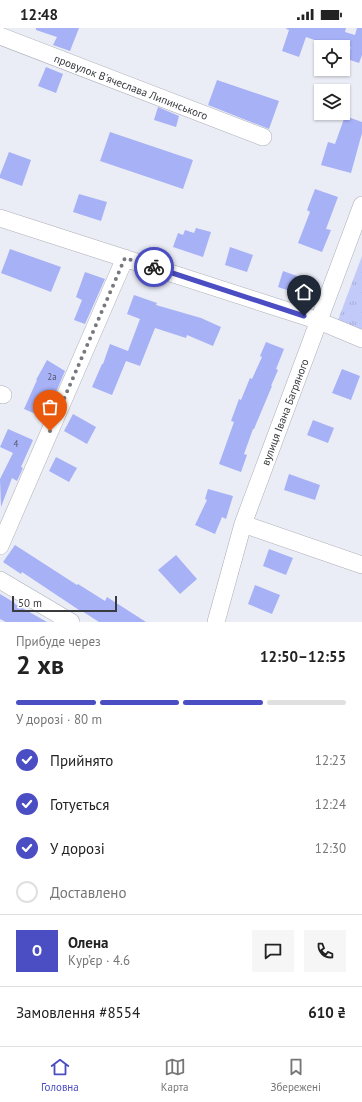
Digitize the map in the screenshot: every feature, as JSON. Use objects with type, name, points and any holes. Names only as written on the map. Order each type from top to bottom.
[{"type":"street","name":"провулок В'ячеслава Липинського","points":[[0,36],[263,137]]},
{"type":"street","name":"вулиця Івана Багряного","points":[[216,622],[243,524],[362,204]]},
{"type":"street","points":[[0,218],[319,321],[362,339]]},
{"type":"street","points":[[0,546],[125,258]]},
{"type":"street","points":[[243,524],[362,565]]},
{"type":"street","points":[[0,580],[71,622]]},
{"type":"green space","points":[[362,256],[362,330],[338,320]]},
{"type":"building","points":[[36,28],[79,28],[70,51],[53,45],[57,37],[36,30]]},
{"type":"building","points":[[346,28],[345,32],[355,35],[357,28],[362,28],[362,55],[359,63],[350,60],[350,40],[314,40],[306,37],[299,57],[282,51],[289,30],[286,29]]},
{"type":"building","points":[[46,67],[63,74],[56,93],[38,86]]},
{"type":"building","points":[[217,80],[279,101],[269,129],[208,105]]},
{"type":"building","points":[[158,107],[179,116],[176,127],[154,120]]},
{"type":"building","points":[[350,118],[362,122],[362,133],[351,173],[321,165],[328,142],[335,144],[344,120],[350,120]]},
{"type":"building","points":[[110,132],[193,160],[183,189],[100,161]]},
{"type":"building","points":[[9,152],[31,160],[22,186],[0,178]]},
{"type":"building","points":[[315,189],[338,197],[326,229],[331,230],[322,252],[298,243],[310,212],[307,210]]},
{"type":"building","points":[[79,194],[107,202],[101,221],[73,212]]},
{"type":"building","points":[[196,228],[211,232],[203,257],[173,247],[178,233],[183,235],[185,230],[194,233]]},
{"type":"building","points":[[230,247],[253,255],[247,272],[225,265]]},
{"type":"building","points":[[10,249],[61,267],[51,292],[1,273]]},
{"type":"building","points":[[283,271],[308,280],[302,295],[278,287]]},
{"type":"building","points":[[85,272],[105,279],[85,324],[74,320],[82,300],[76,297]]},
{"type":"building","points":[[134,295],[157,303],[156,305],[201,318],[221,327],[213,346],[187,335],[186,338],[155,328],[140,366],[126,361],[112,395],[92,387],[103,364],[110,344],[128,351],[140,319],[127,314]]},
{"type":"building","points":[[266,342],[284,349],[276,369],[278,370],[272,386],[244,454],[247,455],[241,472],[219,464],[234,422],[231,421],[239,399],[241,400],[250,378],[252,379],[262,357],[260,356]]},
{"type":"building","points":[[47,360],[65,371],[45,418],[24,409],[36,380]]},
{"type":"building","points":[[342,369],[360,376],[351,400],[332,393]]},
{"type":"building","points":[[73,414],[96,427],[87,444],[64,431]]},
{"type":"building","points":[[313,420],[334,428],[328,443],[307,435]]},
{"type":"building","points":[[8,429],[33,440],[21,467],[23,468],[17,481],[12,478],[1,507],[0,479],[13,453],[0,447]]},
{"type":"building","points":[[56,457],[77,468],[69,482],[49,471]]},
{"type":"building","points":[[289,474],[320,485],[315,500],[284,490]]},
{"type":"building","points":[[208,489],[233,496],[226,519],[222,517],[215,534],[195,525],[207,500],[205,499]]},
{"type":"building","points":[[15,545],[77,585],[78,584],[105,601],[107,597],[146,622],[99,622],[22,572],[21,574],[3,562]]},
{"type":"building","points":[[269,549],[293,558],[286,575],[263,566]]},
{"type":"building","points":[[176,555],[197,579],[180,594],[158,570]]},
{"type":"building","points":[[255,585],[280,595],[272,614],[248,604]]},
{"type":"building","points":[[0,594],[47,622],[6,622],[0,619]]},
{"type":"way so far","points":[[50,431],[125,258],[154,267]]},
{"type":"route","points":[[154,267],[304,316]]}]
